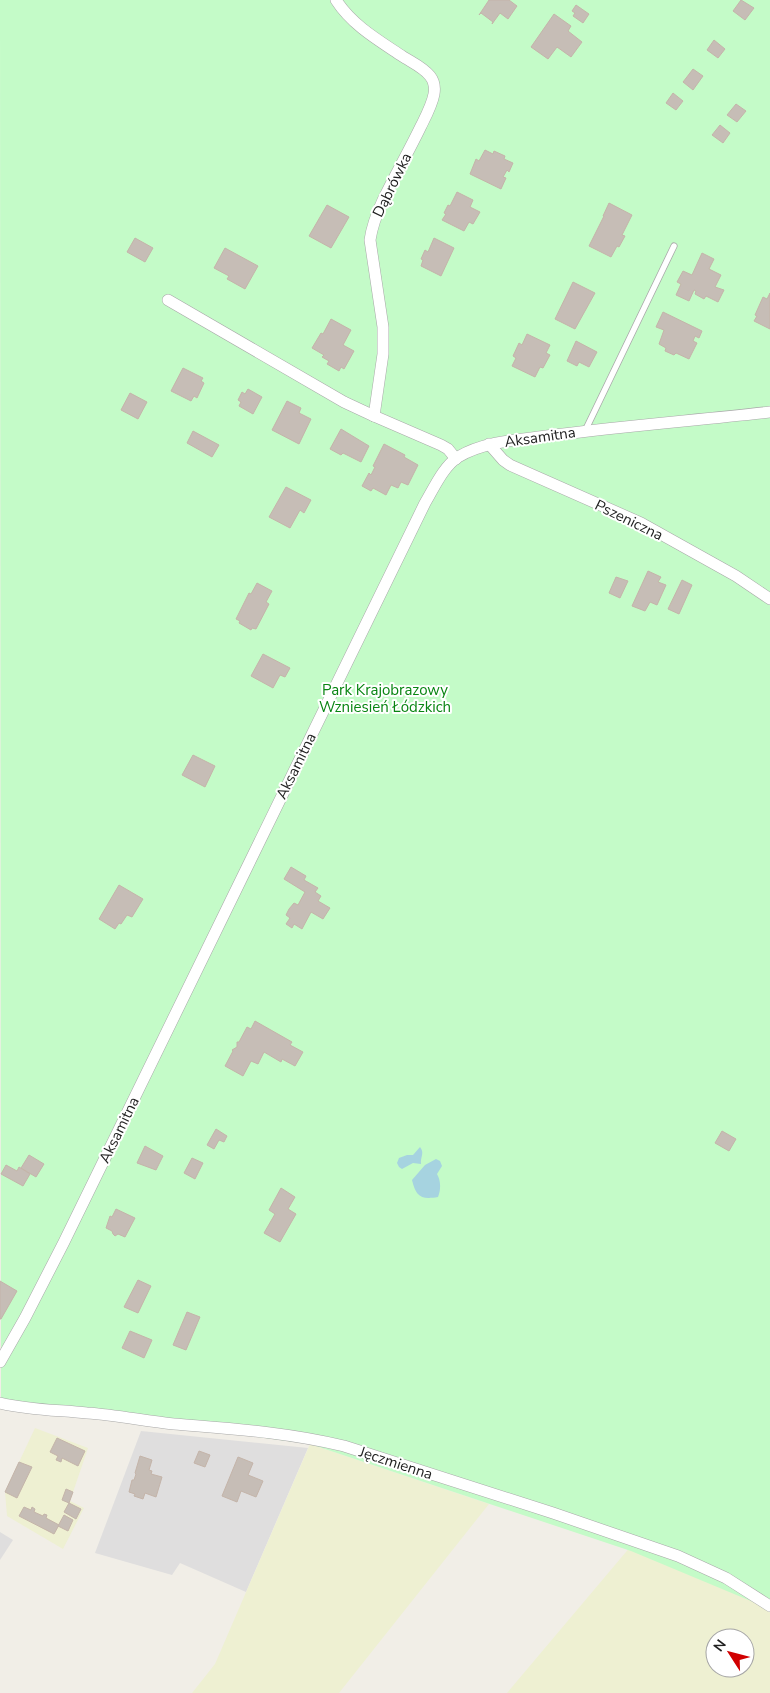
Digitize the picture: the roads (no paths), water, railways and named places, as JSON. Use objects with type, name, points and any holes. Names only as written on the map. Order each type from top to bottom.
[{"type":"street","name":"Dąbrówka","points":[[336,0],[342,10],[360,27],[423,70],[432,78],[434,85],[434,95],[430,106],[409,152],[384,199],[371,232],[370,240],[384,327],[383,354],[374,416]]},
{"type":"street","points":[[168,300],[344,402],[441,445],[448,449],[456,459]]},
{"type":"street","name":"Aksamitna","points":[[0,1362],[64,1242],[425,503],[445,470],[456,459],[488,444],[585,431],[770,412]]},
{"type":"street","name":"Pszeniczna","points":[[488,444],[510,465],[641,523],[736,576],[770,599]]},
{"type":"street","name":"Jęczmienna","points":[[0,1403],[29,1409],[87,1412],[172,1424],[272,1432],[344,1446],[545,1510],[678,1556],[726,1578],[770,1606]]},
{"type":"lane","points":[[585,431],[674,246]]},
{"type":"water","points":[[420,1147],[422,1153],[421,1164],[413,1163],[402,1169],[399,1167],[397,1163],[399,1158],[413,1155]]},
{"type":"water","points":[[436,1159],[440,1161],[442,1166],[437,1174],[440,1183],[438,1197],[427,1198],[420,1196],[415,1190],[412,1180],[425,1165]]},
{"type":"park label","name":"Park Krajobrazowy Wzniesień Łódzkich","points":[[385,698]]}]
